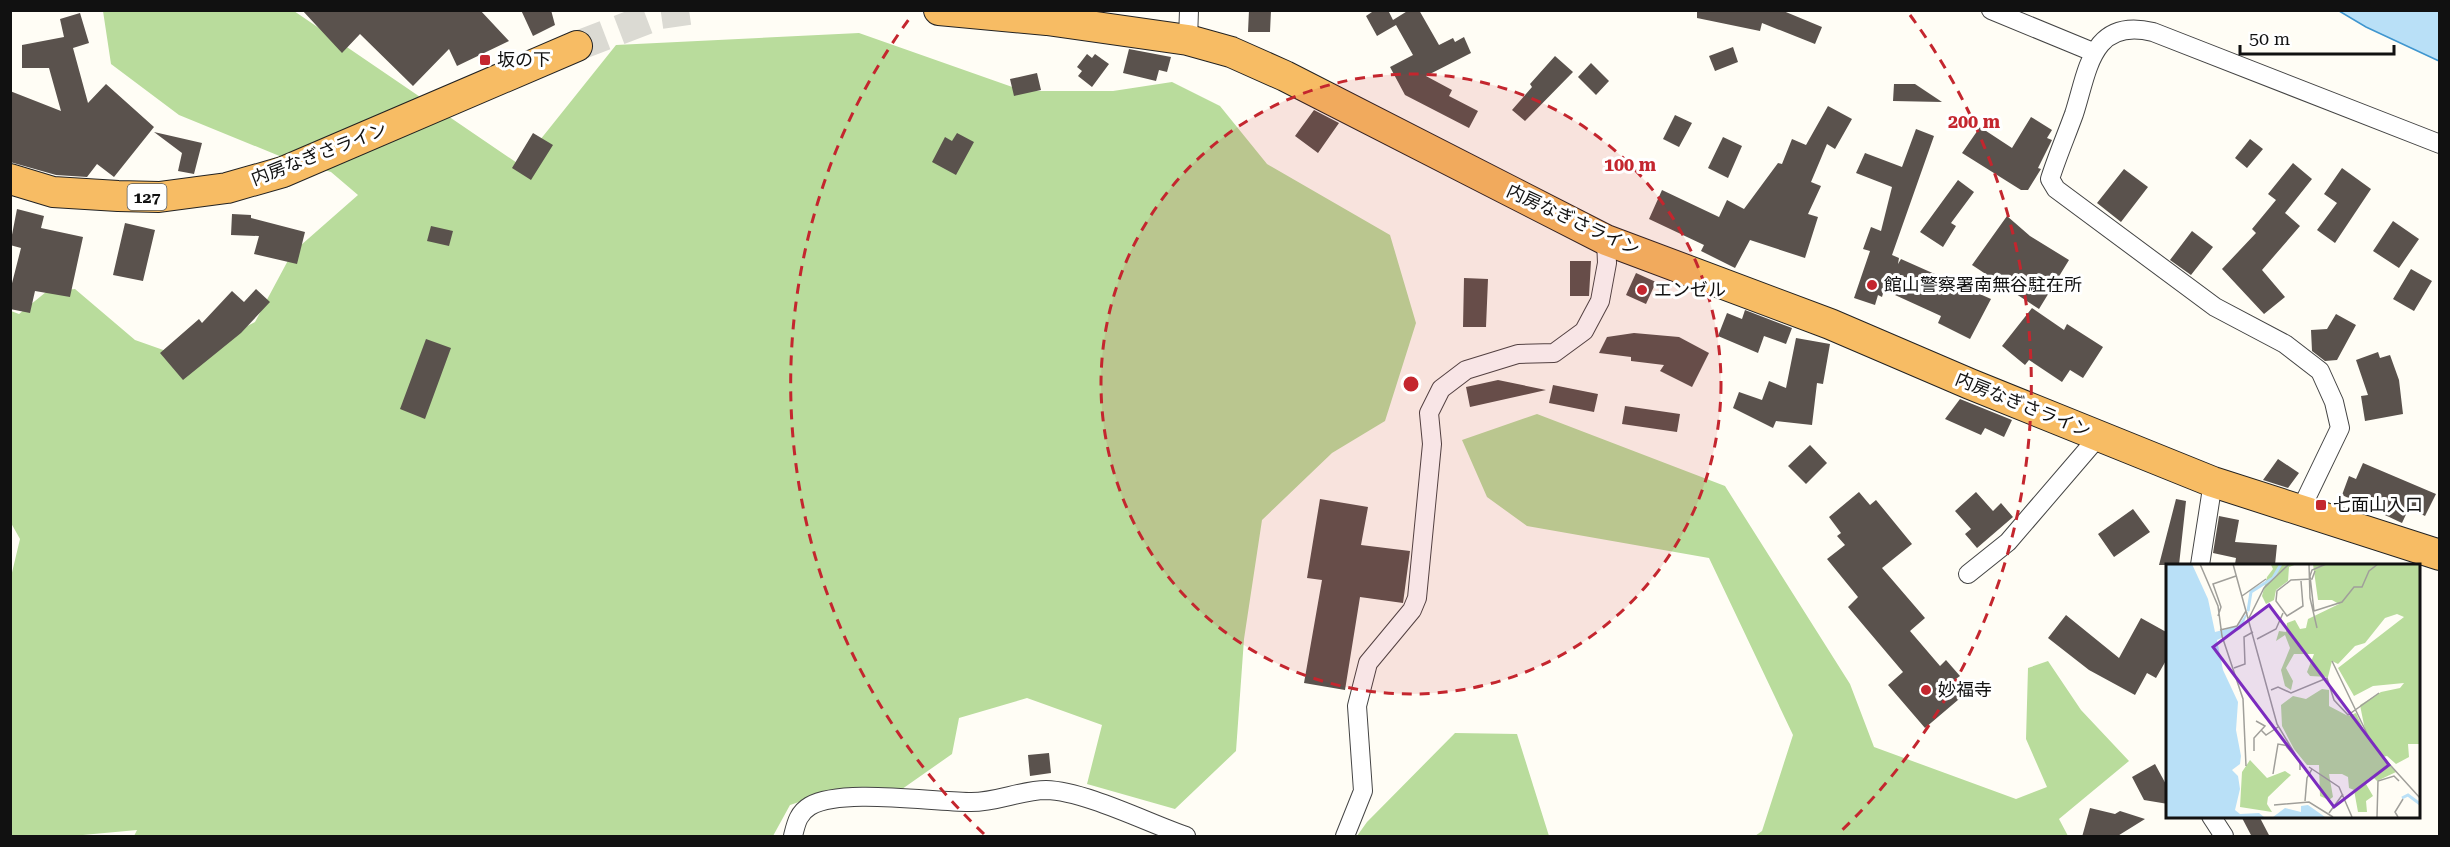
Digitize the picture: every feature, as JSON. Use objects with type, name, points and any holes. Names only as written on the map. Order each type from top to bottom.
[{"type":"highway","name":"内房なぎさライン","points":[[939,10],[1047,20],[1188,40],[1231,52],[1286,76],[1606,240],[1830,324],[2213,482],[2439,555]]},
{"type":"highway","name":"内房なぎさライン","points":[[10,179],[53,192],[118,196],[159,197],[227,188],[283,172],[578,46]]},
{"type":"street","points":[[1188,40],[1189,10]]},
{"type":"street","points":[[1991,10],[2092,52]]},
{"type":"street","points":[[2300,511],[2340,428],[2334,402],[2320,371],[2285,344],[2214,307],[2056,189],[2050,179],[2092,52],[2111,35],[2136,27],[2439,144]]},
{"type":"street","points":[[1345,837],[1363,791],[1357,706],[1368,663],[1412,610],[1417,598],[1432,444],[1429,412],[1442,389],[1466,370],[1518,354],[1554,353],[1584,331],[1600,301],[1606,262],[1606,240]]},
{"type":"street","points":[[1968,574],[2008,542],[2099,436]]},
{"type":"street","points":[[2200,564],[2213,482]]},
{"type":"street","points":[[793,837],[797,819],[808,807],[825,799],[971,802],[1047,790],[1091,800],[1186,837]]},
{"type":"street","points":[[2212,817],[2224,837]]},
{"type":"green space","points":[[103,11],[294,11],[520,165],[616,45],[859,33],[1024,91],[1113,91],[1172,82],[1220,106],[1267,164],[1390,235],[1416,323],[1385,421],[1332,453],[1262,520],[1244,639],[1236,751],[1175,809],[1087,784],[1102,725],[1027,698],[959,718],[952,754],[895,794],[829,792],[790,805],[773,836],[134,836],[137,830],[72,836],[11,836],[10,581],[20,539],[11,523],[11,311],[19,314],[46,292],[75,289],[135,340],[186,358],[255,322],[292,253],[358,195],[331,172],[282,157],[179,115],[111,64]]},
{"type":"green space","points":[[1537,414],[1725,486],[1850,684],[1874,747],[2016,799],[2047,787],[2026,739],[2028,668],[2048,661],[2081,710],[2129,761],[2059,819],[2068,836],[1755,836],[1762,831],[1793,735],[1709,558],[1527,526],[1487,497],[1462,440]]},
{"type":"green space","points":[[1455,733],[1517,734],[1549,836],[1357,836],[1367,822]]},
{"type":"water","points":[[2339,11],[2439,11],[2439,61],[2366,27]]},
{"type":"building","points":[[302,10],[480,10],[509,41],[457,66],[449,49],[413,86],[360,34],[342,53]]},
{"type":"building","points":[[521,10],[551,10],[555,25],[533,36]]},
{"type":"building","points":[[1249,10],[1271,10],[1270,32],[1248,32]]},
{"type":"building","points":[[1375,10],[1388,10],[1393,20],[1409,10],[1419,10],[1439,45],[1453,38],[1455,42],[1464,37],[1471,53],[1426,76],[1452,90],[1449,96],[1478,111],[1469,128],[1405,95],[1390,67],[1413,55],[1396,25],[1377,36],[1366,16]]},
{"type":"building","points":[[1697,10],[1781,10],[1822,27],[1815,44],[1762,23],[1760,31],[1697,18]]},
{"type":"building","points":[[80,13],[89,43],[73,48],[88,103],[106,84],[154,127],[114,177],[97,164],[87,177],[56,175],[10,162],[10,91],[61,111],[49,68],[22,68],[22,45],[64,37],[60,19]]},
{"type":"building","points":[[1733,47],[1738,62],[1715,71],[1709,56]]},
{"type":"building","points":[[1129,49],[1171,57],[1167,72],[1159,70],[1156,81],[1123,73]]},
{"type":"building","points":[[1087,54],[1092,58],[1095,54],[1109,64],[1092,87],[1078,76],[1082,71],[1077,67]]},
{"type":"building","points":[[1555,56],[1573,72],[1525,121],[1512,110],[1532,87],[1530,84]]},
{"type":"building","points":[[1591,63],[1609,81],[1596,95],[1578,77]]},
{"type":"building","points":[[1037,73],[1041,90],[1014,96],[1010,79]]},
{"type":"building","points":[[1894,84],[1915,84],[1942,102],[1893,101]]},
{"type":"building","points":[[1828,106],[1852,119],[1835,149],[1827,144],[1811,182],[1821,186],[1808,214],[1818,217],[1805,258],[1750,240],[1735,268],[1701,251],[1704,245],[1649,219],[1662,190],[1719,217],[1727,200],[1744,209],[1778,163],[1782,164],[1792,139],[1806,145]]},
{"type":"building","points":[[1314,110],[1339,123],[1318,153],[1295,136]]},
{"type":"building","points":[[1675,115],[1692,123],[1679,147],[1663,139]]},
{"type":"building","points":[[2031,117],[2052,130],[2047,138],[2052,140],[2038,168],[2041,169],[2028,190],[2021,190],[1962,153],[1980,127],[2012,148]]},
{"type":"building","points":[[1916,129],[1934,136],[1892,255],[1899,258],[1898,264],[1901,259],[1991,299],[1970,339],[1938,323],[1941,316],[1884,290],[1882,297],[1878,295],[1875,305],[1854,298],[1870,251],[1863,249],[1871,227],[1881,231],[1892,187],[1856,173],[1865,153],[1902,167]]},
{"type":"building","points":[[154,132],[202,143],[194,174],[178,171],[182,153]]},
{"type":"building","points":[[533,133],[553,145],[531,180],[512,168]]},
{"type":"building","points":[[957,133],[974,142],[956,175],[932,162],[945,137],[952,141]]},
{"type":"building","points":[[1723,137],[1742,146],[1728,178],[1708,168]]},
{"type":"building","points":[[2250,139],[2263,149],[2247,168],[2235,158]]},
{"type":"building","points":[[2293,163],[2312,179],[2285,213],[2300,226],[2262,270],[2285,297],[2264,314],[2222,269],[2256,233],[2252,229],[2276,200],[2268,194]]},
{"type":"building","points":[[2342,168],[2371,189],[2335,243],[2317,230],[2337,203],[2324,194]]},
{"type":"building","points":[[2124,169],[2148,187],[2121,222],[2097,203]]},
{"type":"building","points":[[1958,180],[1974,192],[1951,223],[1956,226],[1943,247],[1920,232]]},
{"type":"building","points":[[17,209],[44,216],[41,228],[83,237],[70,297],[35,291],[30,313],[10,309],[10,291],[21,248],[10,245]]},
{"type":"building","points":[[232,214],[251,215],[251,218],[305,232],[297,264],[254,254],[259,236],[231,235]]},
{"type":"building","points":[[2007,216],[2030,236],[2069,260],[2039,309],[1972,265]]},
{"type":"building","points":[[2393,221],[2419,239],[2399,268],[2373,251]]},
{"type":"building","points":[[125,223],[155,230],[143,281],[113,275]]},
{"type":"building","points":[[431,226],[453,231],[449,246],[427,241]]},
{"type":"building","points":[[2192,231],[2213,247],[2191,275],[2170,260]]},
{"type":"building","points":[[1570,261],[1591,261],[1589,296],[1570,296]]},
{"type":"building","points":[[2411,269],[2432,281],[2414,311],[2393,299]]},
{"type":"building","points":[[1636,273],[1656,282],[1646,304],[1626,295]]},
{"type":"building","points":[[1464,278],[1488,279],[1486,327],[1463,327]]},
{"type":"building","points":[[256,289],[270,302],[241,333],[183,380],[160,353],[199,319],[202,323],[232,291],[244,302]]},
{"type":"building","points":[[2032,308],[2064,330],[2067,324],[2103,347],[2083,378],[2070,370],[2062,382],[2029,360],[2025,365],[2002,346]]},
{"type":"building","points":[[1745,310],[1792,328],[1786,344],[1764,336],[1758,353],[1718,336],[1727,313],[1742,319]]},
{"type":"building","points":[[2336,314],[2356,325],[2337,360],[2325,361],[2312,351],[2311,330],[2327,329]]},
{"type":"building","points":[[1634,333],[1679,337],[1709,353],[1692,387],[1660,371],[1664,365],[1631,361],[1631,357],[1599,353],[1607,337]]},
{"type":"building","points":[[1796,338],[1830,344],[1823,384],[1817,383],[1812,425],[1776,421],[1773,428],[1733,408],[1739,392],[1762,400],[1769,381],[1786,388]]},
{"type":"building","points":[[426,339],[451,348],[425,419],[400,409]]},
{"type":"building","points":[[2378,352],[2380,358],[2390,355],[2399,380],[2403,414],[2365,421],[2361,396],[2368,395],[2356,360]]},
{"type":"building","points":[[1498,380],[1546,390],[1470,407],[1466,387]]},
{"type":"building","points":[[1553,385],[1598,394],[1594,412],[1549,403]]},
{"type":"building","points":[[1960,399],[2012,420],[2004,437],[1985,428],[1981,435],[1945,419]]},
{"type":"building","points":[[1625,406],[1680,414],[1677,432],[1622,424]]},
{"type":"building","points":[[1810,445],[1827,463],[1806,484],[1788,466]]},
{"type":"building","points":[[2278,459],[2299,473],[2288,488],[2263,480]]},
{"type":"building","points":[[2363,463],[2436,494],[2425,516],[2409,508],[2402,523],[2342,495],[2349,476],[2356,479]]},
{"type":"building","points":[[1859,492],[1870,505],[1876,500],[1912,544],[1882,568],[1925,618],[1910,631],[1940,666],[1946,660],[1960,676],[1953,681],[1965,694],[1925,728],[1888,685],[1903,672],[1848,607],[1858,597],[1827,559],[1845,545],[1837,536],[1841,533],[1829,517]]},
{"type":"building","points":[[1976,492],[1993,511],[2001,503],[2013,517],[1977,548],[1965,534],[1971,529],[1955,511]]},
{"type":"building","points":[[1320,499],[1368,507],[1361,545],[1410,551],[1403,603],[1360,597],[1345,690],[1304,683],[1322,580],[1307,578]]},
{"type":"building","points":[[2176,499],[2186,501],[2179,564],[2159,565]]},
{"type":"building","points":[[2133,509],[2150,532],[2114,557],[2098,534]]},
{"type":"building","points":[[2219,516],[2239,520],[2235,542],[2277,545],[2275,564],[2235,564],[2236,558],[2213,553]]},
{"type":"building","points":[[2066,615],[2119,658],[2141,618],[2166,632],[2166,660],[2156,678],[2147,673],[2135,695],[2089,670],[2048,638]]},
{"type":"building","points":[[1049,753],[1051,773],[1030,776],[1028,755]]},
{"type":"building","points":[[2155,764],[2166,784],[2166,804],[2144,800],[2132,777]]},
{"type":"building","points":[[2090,808],[2115,814],[2120,811],[2145,819],[2116,837],[2082,837]]},
{"type":"building","points":[[2242,817],[2260,817],[2270,837],[2252,837]]},
{"type":"tunnel","points":[[577,46],[661,14],[689,10]]},
{"type":"place","name":"坂の下","points":[[485,60]]},
{"type":"place","name":"館山警察署南無谷駐在所","points":[[1872,285]]},
{"type":"place","name":"エンゼル","points":[[1642,290]]},
{"type":"place","name":"七面山入口","points":[[2321,505]]},
{"type":"place","name":"妙福寺","points":[[1926,690]]}]
